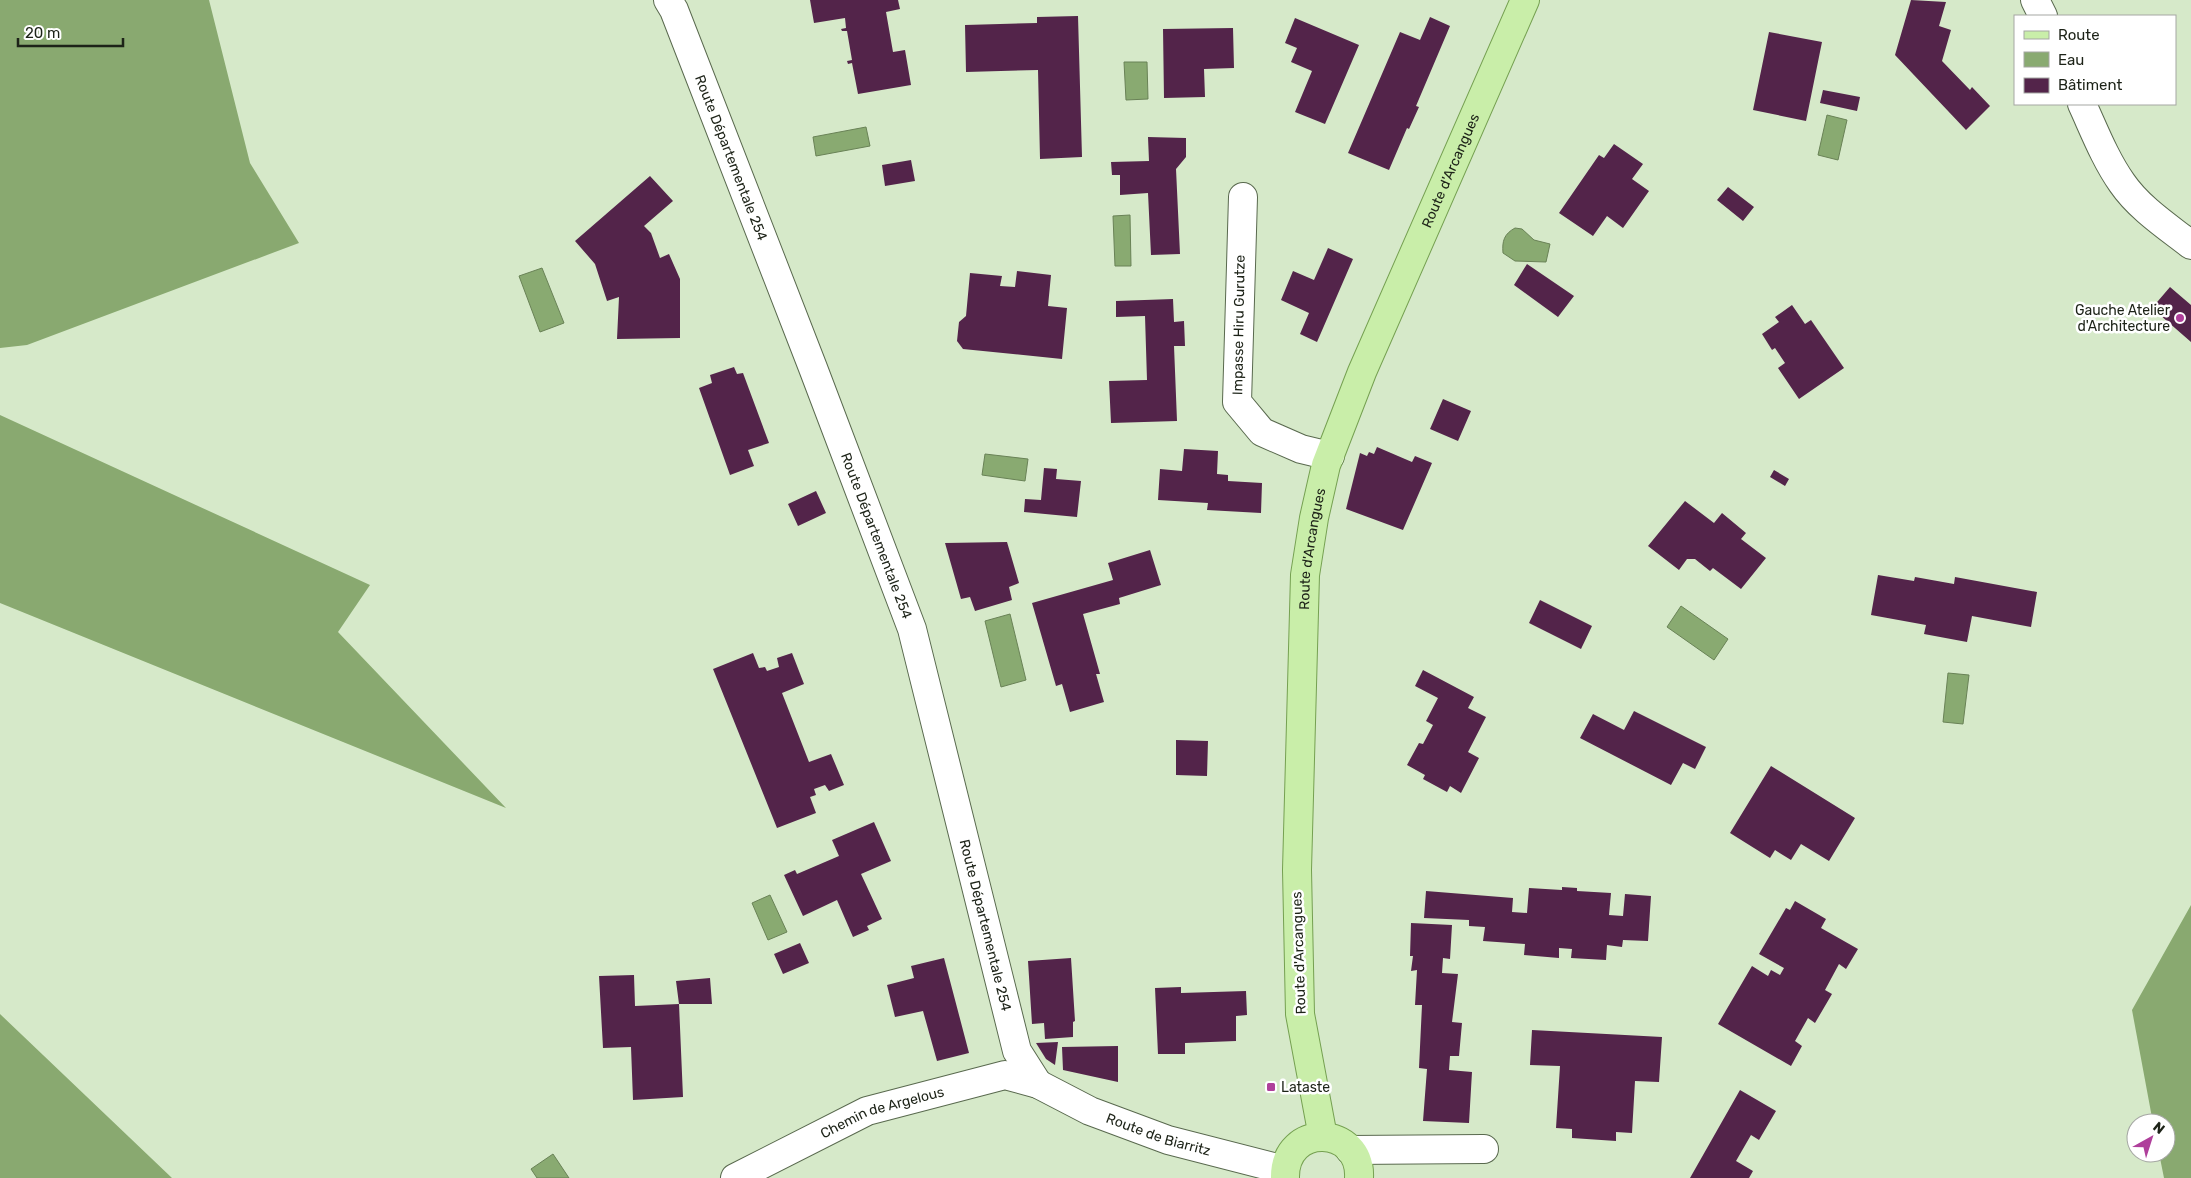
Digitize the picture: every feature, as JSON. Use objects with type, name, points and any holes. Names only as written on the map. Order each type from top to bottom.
[{"type":"main road","name":"Route d'Arcangues","points":[[1323,1137],[1300,1014],[1297,870],[1305,575],[1314,518],[1330,456],[1362,372],[1524,0]]},
{"type":"main road","points":[[1285,1174],[1290,1155],[1300,1143],[1307,1139],[1323,1137],[1343,1143],[1350,1150],[1358,1166],[1359,1178]]},
{"type":"street","points":[[2036,0],[2043,15]]},
{"type":"street","name":"Route Départementale 254","points":[[677,3],[912,629],[1017,1051],[1038,1084]]},
{"type":"street","points":[[2082,105],[2101,145],[2123,184],[2156,219],[2191,246]]},
{"type":"street","name":"Impasse Hiru Gurutze","points":[[1243,197],[1237,402],[1262,432],[1301,449],[1330,456]]},
{"type":"street","name":"Chemin de Argelous","points":[[735,1178],[867,1111],[1004,1075],[1038,1084]]},
{"type":"street","name":"Route de Biarritz","points":[[1038,1084],[1090,1111],[1168,1140],[1285,1174]]},
{"type":"street","points":[[1350,1150],[1484,1149]]},
{"type":"shaded area","points":[[0,0],[209,0],[250,163],[299,243],[27,345],[0,348]]},
{"type":"shaded area","points":[[0,415],[370,585],[338,632],[506,808],[0,603]]},
{"type":"shaded area","points":[[2191,905],[2191,1178],[2164,1178],[2161,1163],[2176,1163],[2176,1113],[2151,1113],[2132,1010]]},
{"type":"shaded area","points":[[0,1014],[172,1178],[0,1178]]},
{"type":"water","points":[[1124,62],[1147,62],[1148,99],[1126,100]]},
{"type":"water","points":[[1827,115],[1847,120],[1838,160],[1818,155]]},
{"type":"water","points":[[866,127],[870,146],[816,156],[813,137]]},
{"type":"water","points":[[1130,215],[1131,266],[1115,266],[1113,216]]},
{"type":"water","points":[[1515,228],[1522,229],[1534,240],[1550,244],[1546,262],[1515,261],[1503,253],[1504,238]]},
{"type":"water","points":[[542,268],[564,323],[540,332],[519,276]]},
{"type":"water","points":[[985,454],[1028,459],[1025,481],[982,475]]},
{"type":"water","points":[[1681,606],[1728,639],[1714,660],[1667,627]]},
{"type":"water","points":[[1010,614],[1026,680],[1001,687],[985,621]]},
{"type":"water","points":[[1948,673],[1969,675],[1963,724],[1943,722]]},
{"type":"water","points":[[770,895],[787,932],[768,940],[752,903]]},
{"type":"water","points":[[553,1154],[569,1178],[537,1178],[531,1169]]},
{"type":"building","points":[[810,0],[898,0],[900,9],[886,12],[893,52],[905,50],[911,85],[858,94],[852,63],[848,64],[847,61],[852,60],[847,31],[842,31],[841,29],[846,28],[845,18],[814,23]]},
{"type":"building","points":[[1911,0],[1946,2],[1939,26],[1951,30],[1942,61],[1970,90],[1972,87],[1990,106],[1966,130],[1895,55]]},
{"type":"building","points":[[1078,16],[1082,157],[1040,159],[1038,70],[966,72],[965,25],[1037,23],[1037,17]]},
{"type":"building","points":[[1430,17],[1450,26],[1416,106],[1419,107],[1409,129],[1407,128],[1389,170],[1348,153],[1400,32],[1420,40]]},
{"type":"building","points":[[1295,18],[1359,45],[1325,124],[1295,112],[1312,71],[1291,62],[1297,48],[1285,43]]},
{"type":"building","points":[[1233,28],[1234,68],[1204,69],[1205,97],[1164,98],[1163,29]]},
{"type":"building","points":[[1769,32],[1822,42],[1806,121],[1753,110]]},
{"type":"building","points":[[1823,90],[1860,97],[1857,111],[1820,103]]},
{"type":"building","points":[[1148,137],[1186,138],[1186,157],[1176,169],[1180,254],[1151,255],[1148,193],[1120,195],[1120,175],[1112,175],[1111,162],[1149,161]]},
{"type":"building","points":[[1614,144],[1643,164],[1632,179],[1649,191],[1623,228],[1607,216],[1593,236],[1559,213],[1599,155],[1604,158]]},
{"type":"building","points":[[911,160],[915,181],[885,186],[882,165]]},
{"type":"building","points":[[650,176],[673,201],[644,226],[651,233],[660,258],[669,254],[680,279],[680,338],[617,339],[619,297],[607,301],[595,264],[575,241]]},
{"type":"building","points":[[1728,187],[1754,207],[1743,221],[1717,200]]},
{"type":"building","points":[[1328,248],[1353,259],[1317,342],[1300,334],[1309,313],[1281,300],[1293,271],[1314,280]]},
{"type":"building","points":[[1527,264],[1574,296],[1558,317],[1514,285]]},
{"type":"building","points":[[1017,271],[1051,275],[1048,306],[1067,308],[1062,359],[963,349],[957,341],[959,322],[966,316],[970,273],[1002,276],[1000,286],[1015,287]]},
{"type":"building","points":[[2170,287],[2191,305],[2191,342],[2152,308]]},
{"type":"building","points":[[1173,299],[1174,322],[1184,321],[1185,346],[1174,346],[1177,421],[1111,423],[1109,381],[1147,380],[1145,316],[1116,317],[1116,301]]},
{"type":"building","points":[[1792,305],[1805,324],[1811,320],[1844,368],[1799,399],[1778,368],[1785,363],[1775,348],[1772,350],[1762,334],[1779,322],[1775,317]]},
{"type":"building","points":[[734,367],[737,374],[743,373],[769,443],[748,450],[754,466],[730,475],[699,388],[712,383],[710,375]]},
{"type":"building","points":[[1443,399],[1471,411],[1458,441],[1430,429]]},
{"type":"building","points":[[1377,447],[1412,462],[1415,456],[1432,463],[1403,530],[1346,509],[1360,453],[1367,456],[1369,452],[1374,454]]},
{"type":"building","points":[[1184,449],[1218,451],[1217,474],[1228,475],[1228,481],[1262,483],[1261,513],[1207,510],[1208,503],[1158,500],[1160,469],[1182,471]]},
{"type":"building","points":[[1044,468],[1057,469],[1056,479],[1081,481],[1077,517],[1024,512],[1025,499],[1041,500]]},
{"type":"building","points":[[1774,470],[1789,479],[1785,486],[1770,477]]},
{"type":"building","points":[[816,491],[826,513],[798,526],[788,504]]},
{"type":"building","points":[[1685,501],[1714,523],[1722,513],[1746,533],[1741,539],[1766,558],[1741,589],[1713,568],[1710,571],[1695,559],[1687,559],[1679,570],[1648,546]]},
{"type":"building","points":[[1007,542],[1019,583],[1009,587],[1012,600],[975,611],[970,597],[961,599],[945,543]]},
{"type":"building","points":[[1150,550],[1161,585],[1119,598],[1120,604],[1083,614],[1100,674],[1096,674],[1104,702],[1070,712],[1062,684],[1056,686],[1032,603],[1113,580],[1108,563]]},
{"type":"building","points":[[1878,575],[1914,581],[1915,577],[1954,584],[1955,577],[2037,592],[2031,627],[1972,616],[1967,642],[1924,634],[1926,625],[1871,615]]},
{"type":"building","points":[[1540,600],[1592,626],[1581,649],[1529,623]]},
{"type":"building","points":[[753,653],[759,668],[765,667],[767,671],[779,667],[777,658],[792,653],[804,684],[782,693],[809,762],[831,754],[844,785],[829,791],[825,785],[814,789],[816,795],[810,797],[816,813],[777,828],[713,669]]},
{"type":"building","points":[[1423,670],[1474,697],[1468,708],[1486,717],[1468,752],[1479,758],[1461,793],[1450,786],[1447,792],[1423,779],[1425,775],[1407,765],[1419,743],[1423,744],[1433,725],[1426,721],[1438,698],[1415,686]]},
{"type":"building","points":[[1634,711],[1706,747],[1695,769],[1683,763],[1671,785],[1580,738],[1593,714],[1624,730]]},
{"type":"building","points":[[1176,740],[1208,741],[1207,776],[1176,775]]},
{"type":"building","points":[[1771,766],[1855,818],[1829,861],[1801,844],[1791,860],[1775,850],[1770,858],[1730,833]]},
{"type":"building","points":[[874,822],[891,861],[861,874],[882,919],[867,926],[869,930],[853,937],[837,900],[803,916],[784,875],[795,870],[797,874],[839,856],[832,840]]},
{"type":"building","points":[[1562,887],[1577,888],[1577,891],[1611,893],[1609,915],[1623,916],[1625,894],[1651,896],[1648,941],[1623,940],[1622,947],[1607,945],[1606,960],[1571,958],[1572,949],[1559,948],[1559,958],[1524,955],[1525,944],[1483,941],[1485,927],[1469,926],[1469,920],[1424,918],[1426,891],[1513,898],[1512,912],[1527,913],[1529,888],[1562,890]]},
{"type":"building","points":[[1795,901],[1826,919],[1821,928],[1858,949],[1846,969],[1839,964],[1825,990],[1832,994],[1815,1023],[1808,1018],[1795,1041],[1802,1046],[1791,1066],[1718,1024],[1752,966],[1768,976],[1771,970],[1780,975],[1784,968],[1759,954],[1786,908],[1790,910]]},
{"type":"building","points":[[1411,923],[1452,925],[1450,959],[1443,958],[1442,973],[1458,974],[1452,1022],[1462,1023],[1459,1056],[1450,1056],[1449,1070],[1472,1072],[1469,1123],[1423,1121],[1427,1069],[1419,1068],[1422,1005],[1415,1005],[1417,970],[1411,971],[1413,956],[1410,956]]},
{"type":"building","points":[[800,943],[809,963],[783,974],[774,954]]},
{"type":"building","points":[[944,958],[969,1053],[937,1061],[923,1011],[895,1017],[887,985],[914,978],[911,966]]},
{"type":"building","points":[[1071,958],[1075,1021],[1073,1022],[1073,1037],[1045,1039],[1044,1023],[1032,1024],[1028,961]]},
{"type":"building","points":[[634,975],[635,1006],[679,1004],[683,1097],[633,1100],[631,1047],[603,1048],[599,976]]},
{"type":"building","points":[[710,978],[712,1004],[679,1004],[676,981]]},
{"type":"building","points":[[1181,987],[1181,993],[1246,991],[1247,1015],[1236,1016],[1236,1041],[1185,1043],[1185,1054],[1158,1054],[1155,988]]},
{"type":"building","points":[[1532,1030],[1662,1037],[1659,1082],[1635,1081],[1632,1133],[1616,1132],[1616,1141],[1572,1138],[1572,1129],[1556,1128],[1560,1066],[1530,1065]]},
{"type":"building","points":[[1058,1042],[1055,1065],[1046,1059],[1036,1043]]},
{"type":"building","points":[[1118,1046],[1118,1082],[1063,1070],[1062,1047]]},
{"type":"building","points":[[1740,1090],[1776,1111],[1759,1140],[1751,1135],[1736,1161],[1753,1171],[1749,1178],[1690,1178]]},
{"type":"place","name":"Gauche Atelier d'Architecture","points":[[2180,318]]},
{"type":"place","name":"Lataste","points":[[1271,1087]]}]
